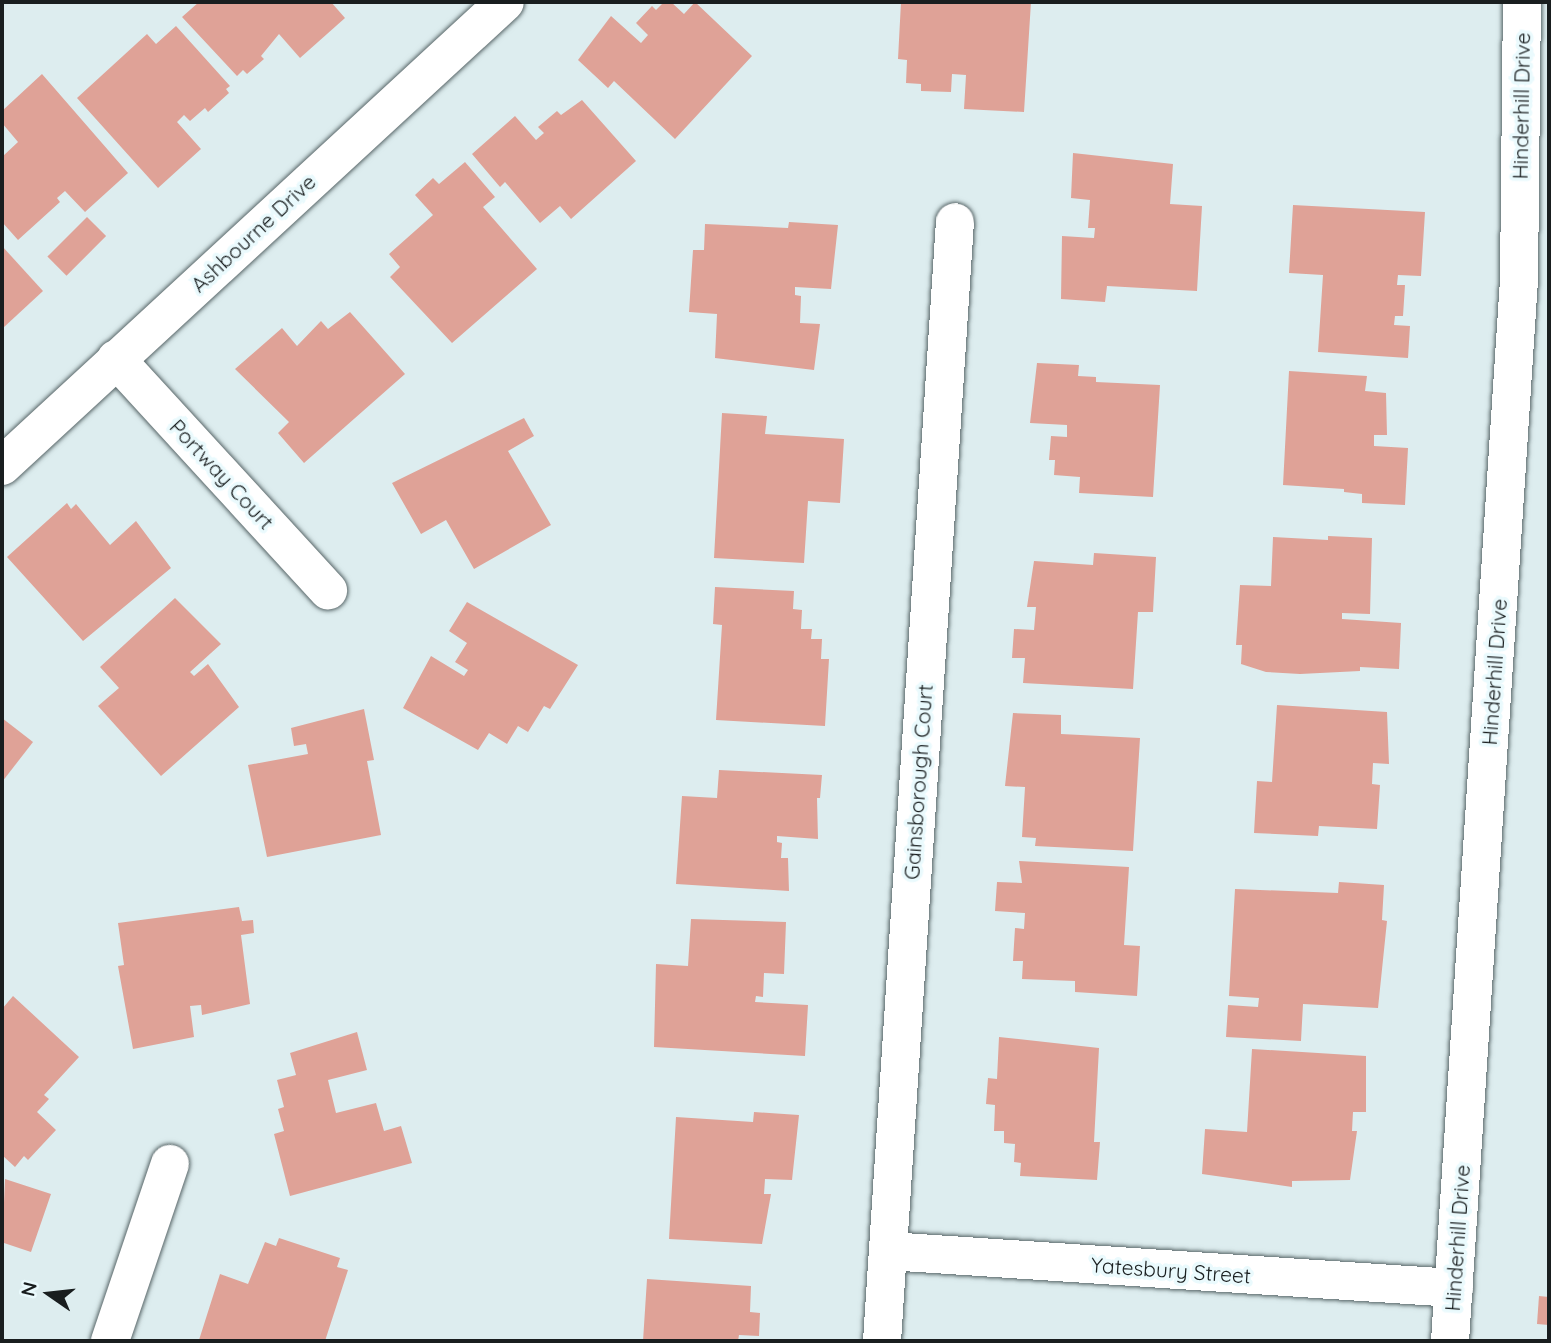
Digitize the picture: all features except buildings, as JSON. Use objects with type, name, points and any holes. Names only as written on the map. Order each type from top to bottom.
[{"type":"street","name":"Ashbourne Drive","points":[[2,466],[505,2]]},
{"type":"street","name":"Hinderhill Drive","points":[[1450,1341],[1519,281],[1522,2]]},
{"type":"street","name":"Gainsborough Court","points":[[882,1341],[955,222]]},
{"type":"street","name":"Portway Court","points":[[116,359],[328,590]]},
{"type":"street","points":[[110,1341],[170,1164]]},
{"type":"street","name":"Yatesbury Street","points":[[888,1251],[1454,1288]]}]
